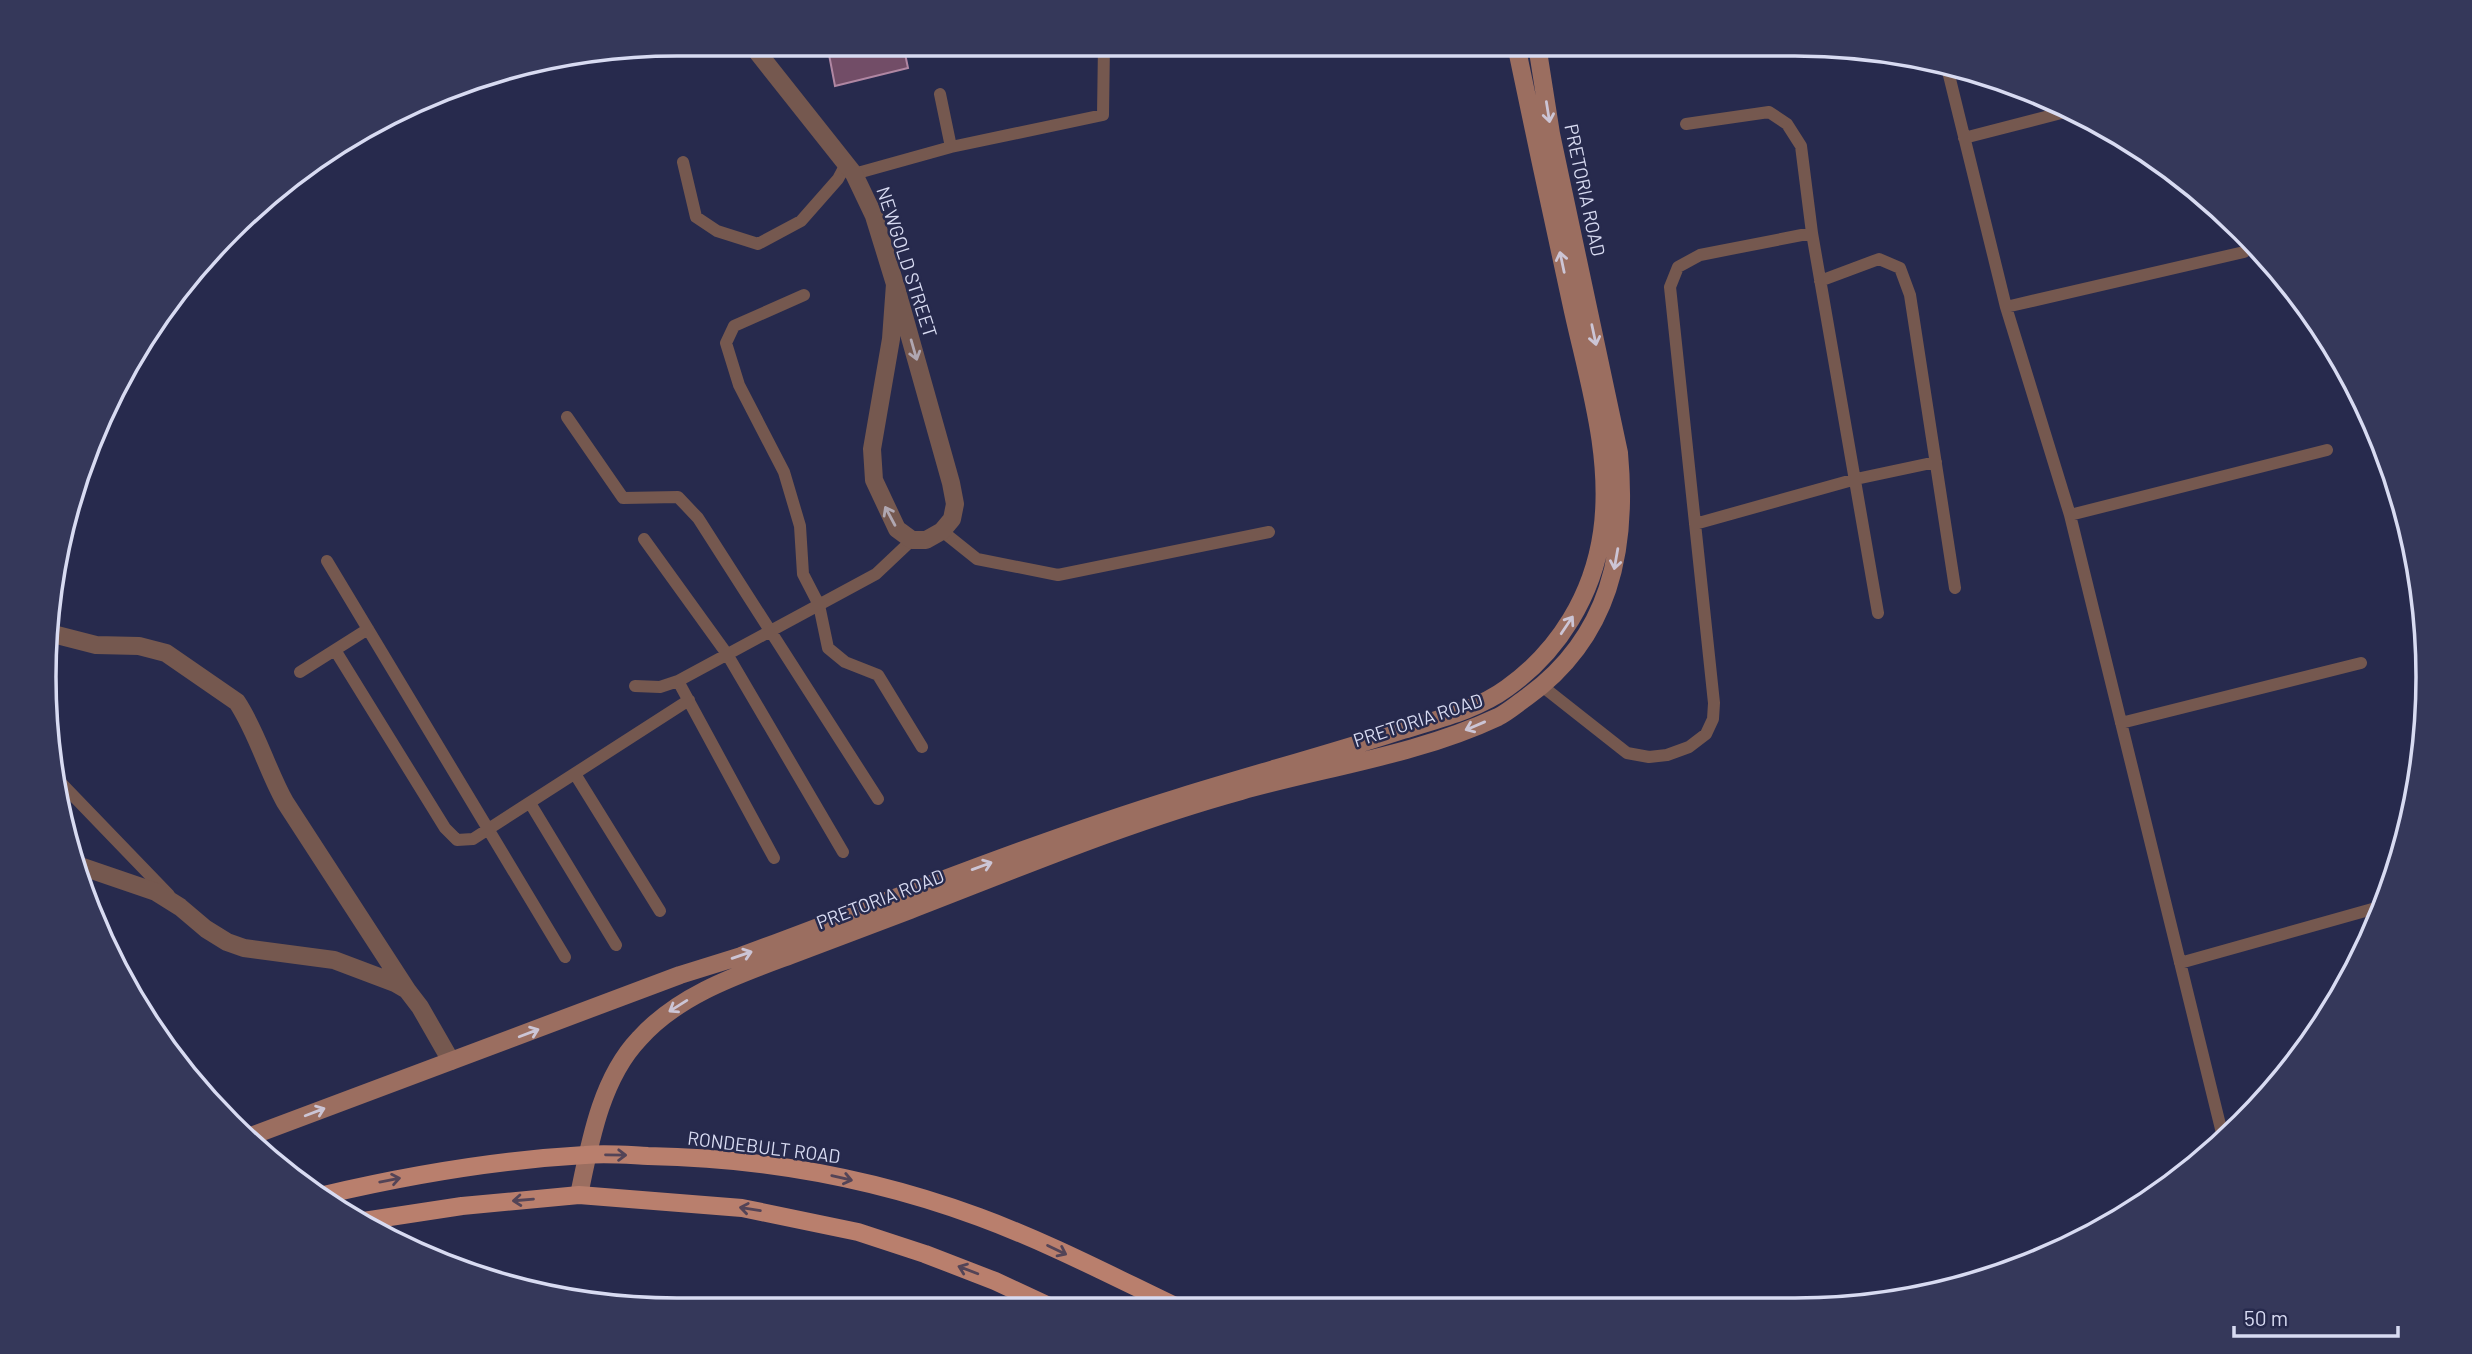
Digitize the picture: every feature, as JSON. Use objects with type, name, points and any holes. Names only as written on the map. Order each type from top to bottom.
[{"type":"main road","name":"RONDEBULT ROAD","points":[[332,1193],[439,1171],[587,1154],[746,1162],[812,1171],[889,1188],[978,1217],[1041,1242],[1158,1298]]},
{"type":"main road","points":[[374,1219],[462,1206],[579,1195],[742,1208],[858,1232],[925,1254],[1032,1298]]},
{"type":"street","name":"NEWGOLD STREET","points":[[761,56],[850,169],[874,216],[951,484],[955,505],[952,519],[942,531]]},
{"type":"street","name":"PRETORIA ROAD","points":[[782,949],[1175,799],[1356,745],[1479,704],[1505,690],[1530,670],[1552,647],[1578,608],[1592,573],[1601,536],[1605,488],[1598,427],[1518,56]]},
{"type":"street","name":"PRETORIA ROAD","points":[[1012,863],[1241,791],[1416,747],[1461,732],[1501,715],[1542,686],[1566,661],[1594,620],[1613,576],[1621,527],[1619,453],[1551,134],[1539,56]]},
{"type":"street","points":[[895,284],[891,339],[872,449],[874,480],[897,530],[912,540],[926,540],[942,531]]},
{"type":"street","points":[[57,635],[96,645],[139,646],[166,653],[237,702],[285,802],[420,1007],[451,1061]]},
{"type":"street","points":[[1552,647],[1566,661]]},
{"type":"street","points":[[86,868],[156,892],[228,942],[244,948],[334,960],[407,990]]},
{"type":"street","points":[[257,1134],[680,975],[782,949]]},
{"type":"street","points":[[579,1195],[587,1154],[602,1104],[616,1073],[636,1041],[661,1016],[700,992],[782,949]]},
{"type":"lane","points":[[683,163],[696,216],[717,231],[758,244],[801,221],[850,169],[1103,115],[1104,56]]},
{"type":"lane","points":[[1949,75],[2007,307],[2070,515],[2221,1128]]},
{"type":"lane","points":[[940,94],[951,147]]},
{"type":"lane","points":[[1686,124],[1769,112],[1787,124],[1801,146],[1812,233],[1878,613]]},
{"type":"lane","points":[[1964,138],[2057,114]]},
{"type":"lane","points":[[1542,686],[1628,753],[1649,757],[1667,755],[1689,747],[1706,734],[1713,719],[1714,703],[1670,287],[1678,267],[1700,255],[1812,233]]},
{"type":"lane","points":[[2007,307],[2244,252]]},
{"type":"lane","points":[[1820,281],[1879,259],[1900,268],[1910,295],[1955,588]]},
{"type":"lane","points":[[804,295],[734,326],[726,343],[739,385],[784,472],[800,526],[803,574],[819,605],[828,648],[845,662],[878,674],[922,747]]},
{"type":"lane","points":[[567,417],[623,498],[678,498],[698,518],[878,799]]},
{"type":"lane","points":[[2070,515],[2327,450]]},
{"type":"lane","points":[[1695,523],[1856,479],[1936,462]]},
{"type":"lane","points":[[942,531],[977,559],[1058,575],[1269,532]]},
{"type":"lane","points":[[644,539],[727,654],[843,852]]},
{"type":"lane","points":[[635,686],[660,687],[678,681],[876,574],[912,540]]},
{"type":"lane","points":[[327,561],[565,957]]},
{"type":"lane","points":[[300,672],[368,629]]},
{"type":"lane","points":[[335,650],[445,828],[457,840],[473,839],[689,701]]},
{"type":"lane","points":[[2121,723],[2361,663]]},
{"type":"lane","points":[[678,681],[774,858]]},
{"type":"lane","points":[[575,774],[660,911]]},
{"type":"lane","points":[[66,789],[180,907]]},
{"type":"lane","points":[[530,803],[616,945]]},
{"type":"lane","points":[[2180,963],[2371,909]]},
{"type":"building","points":[[829,56],[906,56],[908,68],[835,86]]}]
